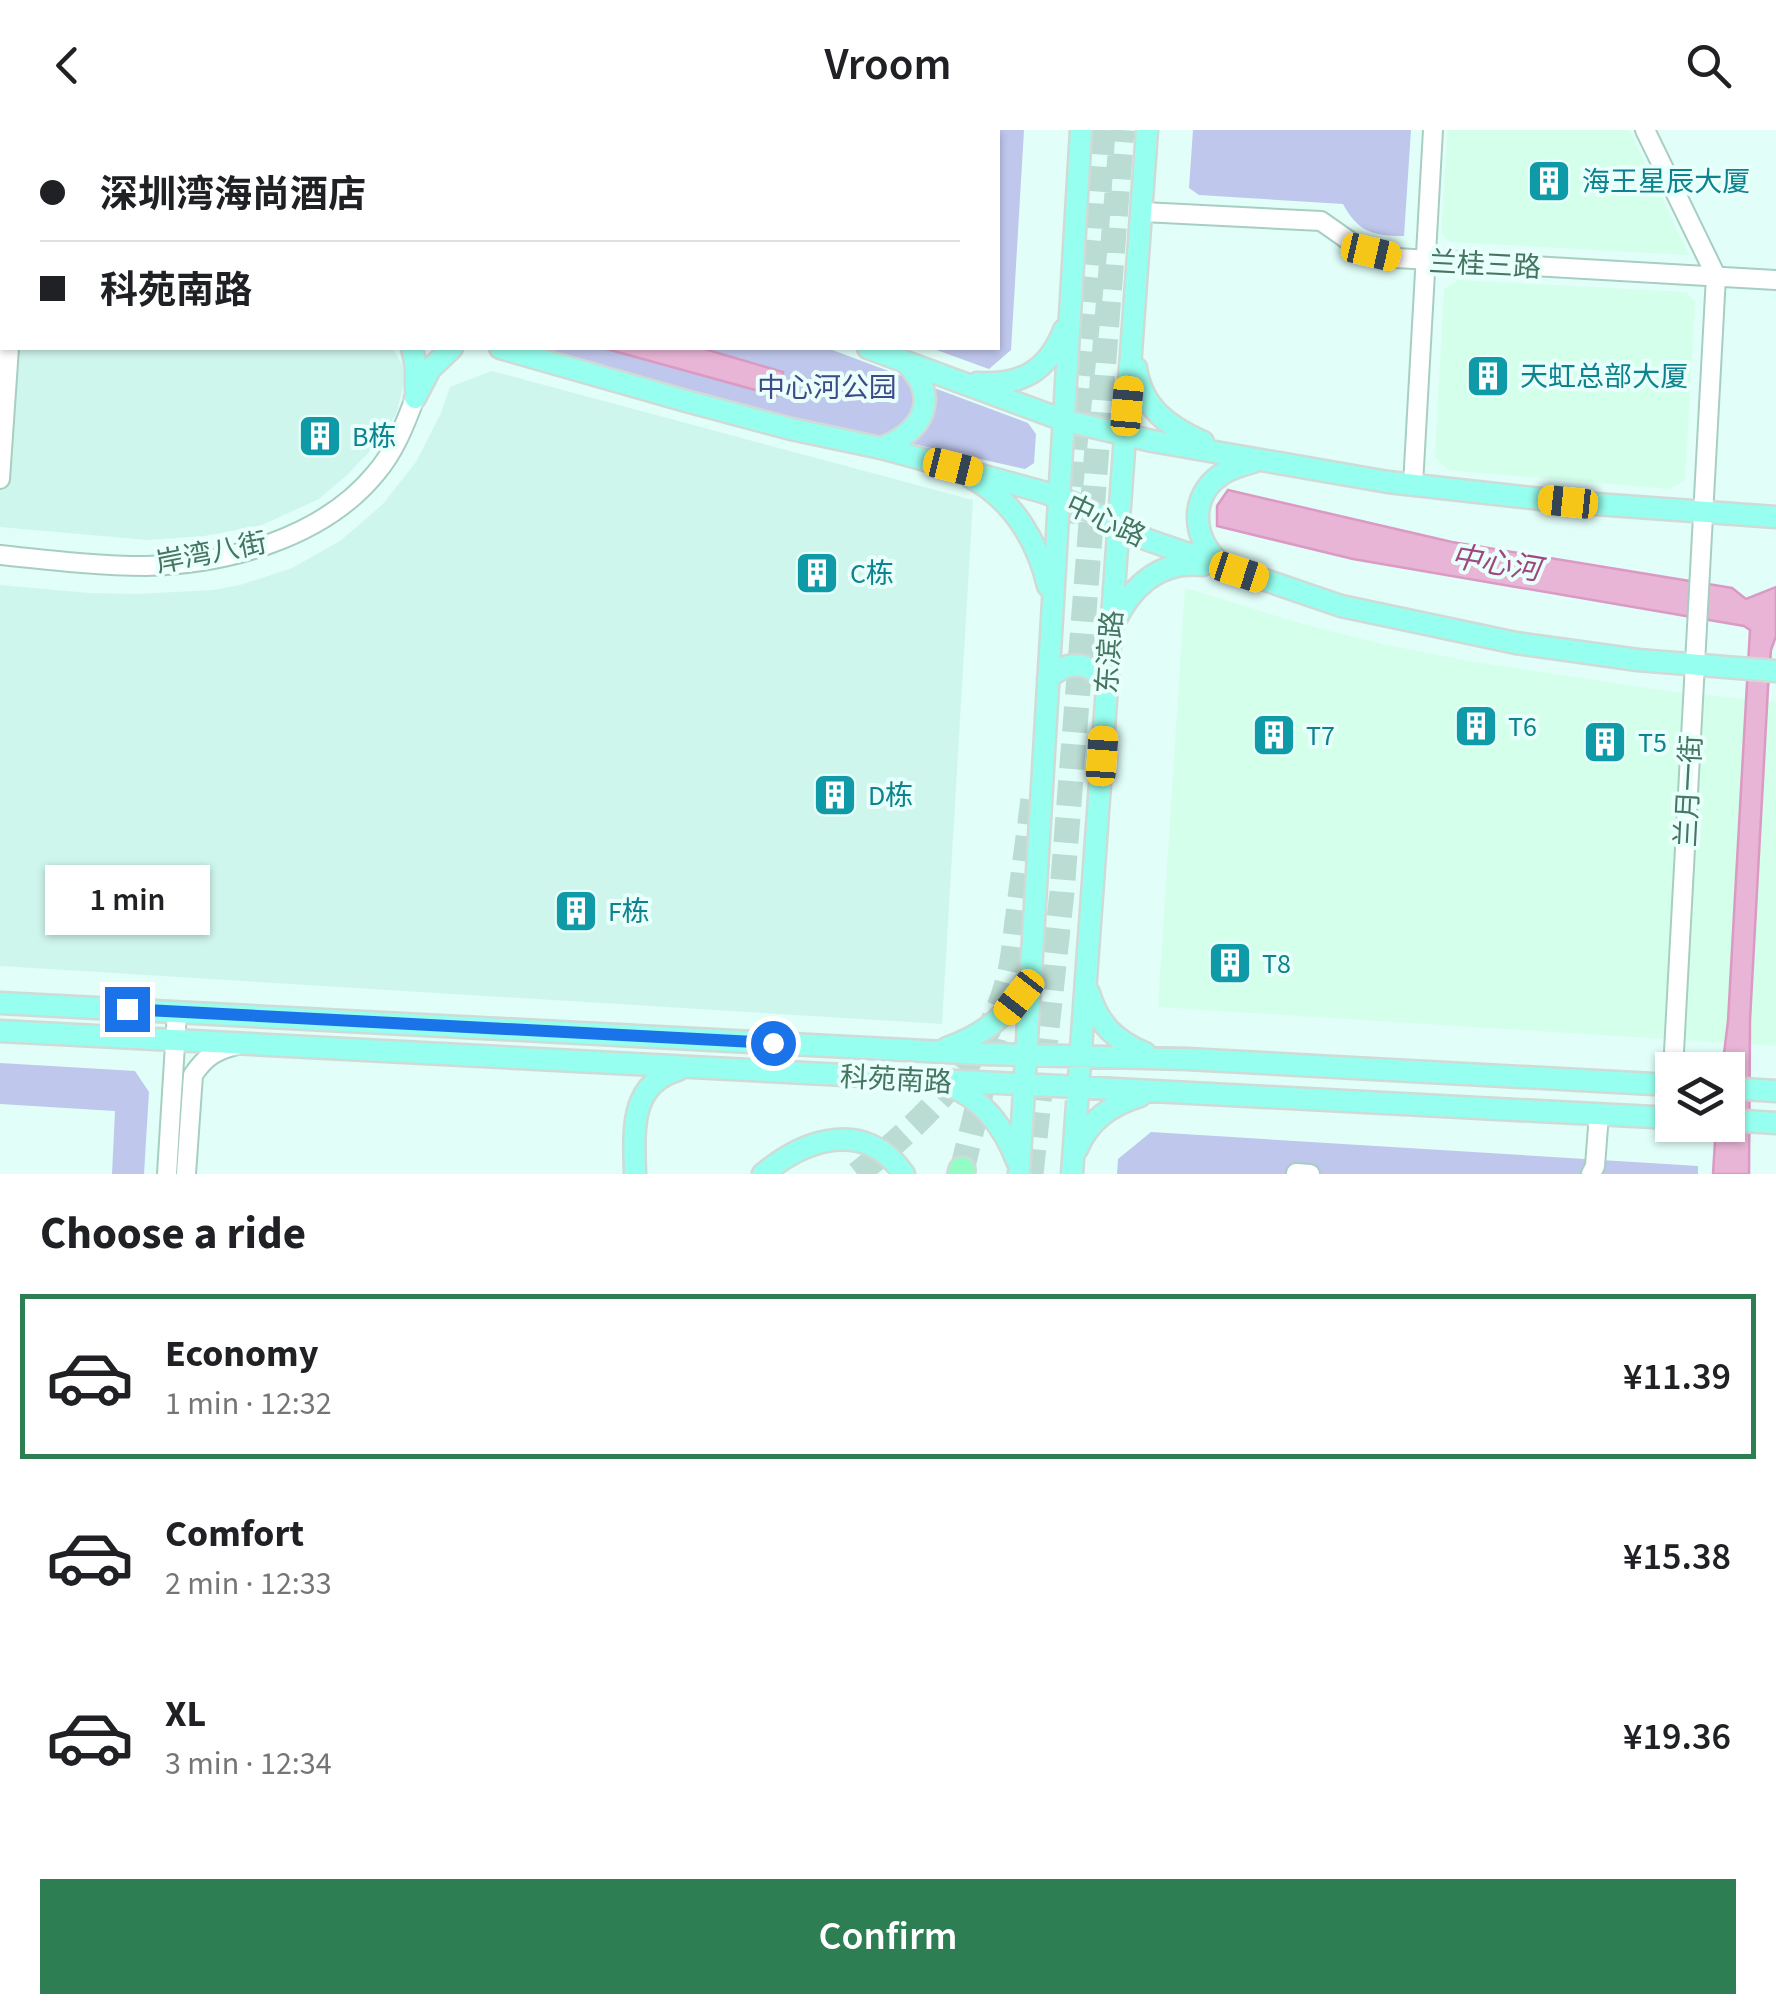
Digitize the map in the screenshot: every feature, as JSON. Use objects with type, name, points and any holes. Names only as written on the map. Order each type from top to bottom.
[{"type":"main road","points":[[1019,1170],[1081,130]]},
{"type":"main road","name":"东滨路","points":[[1072,1170],[1148,130]]},
{"type":"main road","points":[[949,379],[982,384],[1026,376],[1042,366],[1058,344],[1070,314]]},
{"type":"main road","points":[[1132,346],[1142,392],[1159,417],[1185,434],[1232,455]]},
{"type":"main road","points":[[412,350],[416,398]]},
{"type":"main road","points":[[416,398],[430,369],[450,350]]},
{"type":"main road","name":"中心路","points":[[507,350],[1058,498],[1148,540],[1342,606],[1480,636],[1604,655],[1702,660],[1776,672]]},
{"type":"main road","points":[[874,350],[1063,420],[1232,455],[1412,485],[1702,522],[1776,516]]},
{"type":"main road","points":[[882,448],[916,427],[924,405],[919,380],[902,360]]},
{"type":"main road","points":[[1228,568],[1215,559],[1200,537],[1198,508],[1213,480],[1224,472],[1262,460]]},
{"type":"main road","points":[[953,467],[981,482],[1032,538],[1052,604]]},
{"type":"main road","points":[[1111,629],[1136,588],[1166,567],[1195,564],[1228,568]]},
{"type":"main road","points":[[1048,679],[1065,665],[1077,664],[1090,667],[1107,682]]},
{"type":"main road","points":[[939,1052],[995,1024],[1019,997],[1030,972]]},
{"type":"main road","points":[[1086,976],[1089,997],[1107,1030],[1123,1043],[1161,1058]]},
{"type":"main road","name":"科苑南路","points":[[0,1002],[939,1052],[1161,1058],[1655,1084]]},
{"type":"main road","name":"科苑南路","points":[[0,1031],[1655,1117]]},
{"type":"main road","points":[[847,1076],[850,1047]]},
{"type":"main road","points":[[1186,1093],[1187,1060]]},
{"type":"main road","points":[[635,1174],[637,1112],[642,1094],[666,1073],[684,1068]]},
{"type":"main road","points":[[937,1081],[972,1097],[998,1123],[1019,1170]]},
{"type":"main road","points":[[1745,1089],[1776,1090]]},
{"type":"main road","points":[[1072,1170],[1079,1144],[1101,1115],[1117,1104],[1157,1092]]},
{"type":"main road","points":[[1745,1121],[1776,1123]]},
{"type":"main road","points":[[763,1174],[803,1147],[840,1140],[876,1150],[904,1174]]},
{"type":"street","points":[[1412,485],[1434,130]]},
{"type":"street","points":[[1645,130],[1716,276]]},
{"type":"street","name":"兰桂三路","points":[[1143,212],[1321,222],[1358,247],[1396,258],[1776,280]]},
{"type":"street","name":"兰月一街","points":[[1674,1052],[1702,660],[1702,522],[1716,276]]},
{"type":"street","points":[[0,479],[9,350]]},
{"type":"street","name":"岸湾八街","points":[[0,556],[148,566],[233,554],[289,536],[341,506],[376,473],[398,439],[416,398]]},
{"type":"street","points":[[167,1174],[177,1012]]},
{"type":"street","points":[[186,1174],[193,1076],[211,1054],[242,1044]]},
{"type":"street","points":[[1591,1174],[1600,1114]]},
{"type":"street","points":[[1296,1173],[1310,1174]]},
{"type":"shaded area","name":"海王星辰大厦","points":[[1448,130],[1629,130],[1689,255],[1451,242],[1441,234]]},
{"type":"shaded area","points":[[1458,280],[1686,292],[1695,302],[1685,480],[1670,489],[1448,470],[1435,457],[1444,289]]},
{"type":"shaded area","points":[[0,350],[393,350],[407,372],[396,414],[374,447],[319,499],[262,525],[204,536],[147,540],[0,527]]},
{"type":"shaded area","points":[[492,371],[973,500],[942,1024],[0,966],[0,585],[89,593],[213,590],[292,568],[340,541],[382,505],[416,462],[450,387]]},
{"type":"shaded area","points":[[1185,588],[1306,625],[1468,661],[1675,692],[1776,702],[1776,1046],[1158,1007]]},
{"type":"green space","points":[[1000,130],[1024,130],[1011,350],[989,369],[937,350],[1000,350]]},
{"type":"green space","points":[[1193,130],[1411,130],[1404,236],[1368,230],[1355,221],[1343,204],[1199,195],[1189,188]]},
{"type":"green space","name":"中心河公园","points":[[543,350],[832,350],[1028,423],[1036,434],[1034,463],[1025,469],[780,414]]},
{"type":"green space","points":[[0,1063],[135,1071],[149,1092],[144,1174],[112,1174],[115,1111],[0,1104]]},
{"type":"green space","points":[[1151,1132],[1698,1166],[1698,1174],[1117,1174],[1118,1159]]},
{"type":"water","points":[[610,350],[708,350],[783,372],[777,396]]},
{"type":"water","name":"中心河","points":[[1228,490],[1452,542],[1732,588],[1746,599],[1776,587],[1750,1020],[1749,1174],[1713,1174],[1715,1142],[1745,1142],[1745,1052],[1724,1052],[1750,630],[1353,559],[1217,526],[1217,506]]},
{"type":"tunnel","points":[[1067,523],[1103,130]]},
{"type":"tunnel","points":[[1031,1174],[1062,892],[1122,130]]},
{"type":"tunnel","points":[[857,1174],[929,1111],[970,1061],[1000,1005],[1012,960],[1034,791]]},
{"type":"tunnel","points":[[962,1170],[996,1032]]},
{"type":"place","name":"海王星辰大厦","points":[[1549,181]]},
{"type":"place","name":"天虹总部大厦","points":[[1488,376]]},
{"type":"place","name":"B栋","points":[[320,436]]},
{"type":"place","name":"C栋","points":[[817,573]]},
{"type":"place","name":"T6","points":[[1476,726]]},
{"type":"place","name":"T7","points":[[1274,735]]},
{"type":"place","name":"T5","points":[[1605,742]]},
{"type":"place","name":"D栋","points":[[835,795]]},
{"type":"place","name":"F栋","points":[[576,911]]},
{"type":"place","name":"T8","points":[[1230,963]]},
{"type":"route","points":[[127,1009],[773,1043]]}]
